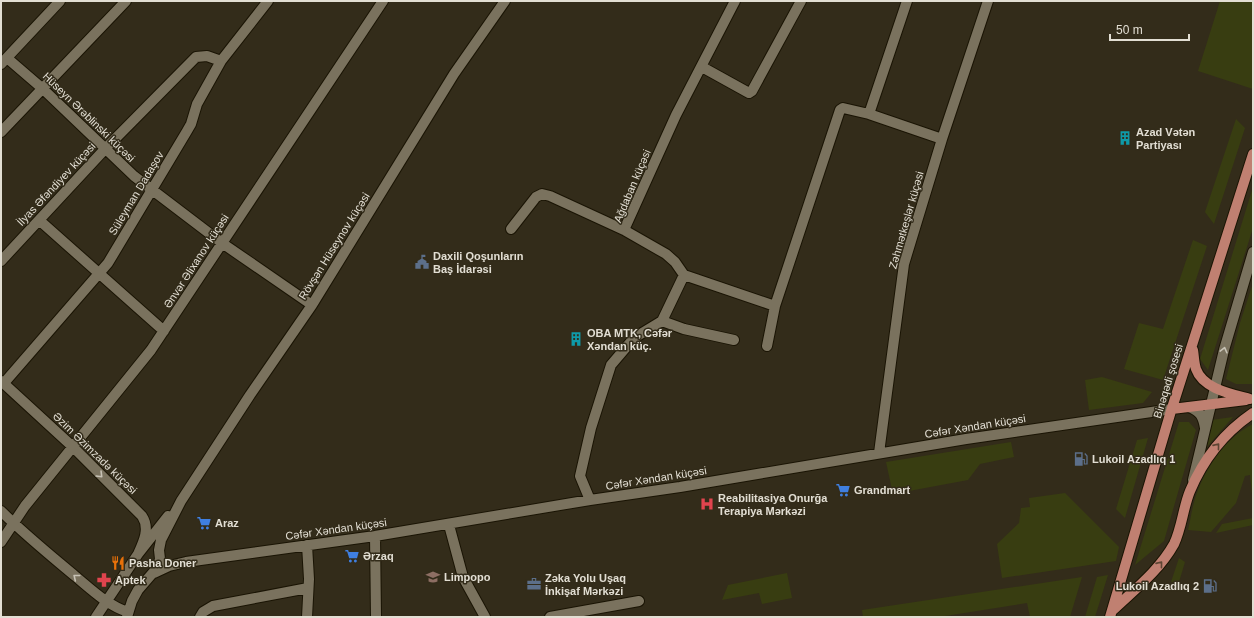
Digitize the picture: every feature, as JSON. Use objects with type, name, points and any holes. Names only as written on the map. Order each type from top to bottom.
[{"type":"main road","name":"Binəqədi şosesi","points":[[1111,614],[1172,409],[1253,154]]},
{"type":"main road","points":[[1193,342],[1194,361],[1198,374],[1208,384],[1215,388],[1252,399]]},
{"type":"main road","points":[[1172,409],[1252,399]]},
{"type":"main road","points":[[1111,614],[1152,573],[1165,557],[1174,543],[1178,533],[1190,492],[1212,452],[1227,435],[1253,413]]},
{"type":"street","points":[[4,61],[60,1]]},
{"type":"street","points":[[1,132],[126,1]]},
{"type":"street","name":"Süleyman Dadaşov","points":[[2,382],[108,263],[191,124],[197,104],[221,61],[268,1]]},
{"type":"street","name":"Ənvər Əlixanov küçəsi","points":[[1,542],[25,506],[151,350],[383,1]]},
{"type":"street","name":"Rövşən Hüseynov küçəsi","points":[[181,501],[250,395],[312,305],[454,74],[504,1]]},
{"type":"street","name":"Ağdaban küçəsi","points":[[684,275],[675,262],[666,254],[624,230],[676,115],[735,1]]},
{"type":"street","points":[[702,67],[749,92],[752,91],[801,1]]},
{"type":"street","points":[[869,114],[907,1]]},
{"type":"street","name":"Zəhmətkeşlər küçəsi","points":[[879,453],[904,264],[942,139],[988,1]]},
{"type":"street","name":"İlyas Əfəndiyev küçəsi","points":[[1,261],[105,149],[196,57],[207,56],[221,61]]},
{"type":"street","name":"Hüseyn Ərəblinski küçəsi","points":[[4,61],[43,89],[126,169],[151,190],[222,243],[312,305]]},
{"type":"street","points":[[767,346],[775,306],[840,110],[843,108],[869,114],[942,139]]},
{"type":"street","points":[[511,229],[536,197],[542,194],[550,196],[624,230]]},
{"type":"street","points":[[39,220],[164,331]]},
{"type":"street","points":[[1190,492],[1226,342],[1253,252]]},
{"type":"street","points":[[590,500],[580,476],[591,428],[611,365],[634,338],[662,321],[684,275],[775,306]]},
{"type":"street","points":[[662,321],[684,329],[734,340]]},
{"type":"street","name":"Əzim Əzimzadə küçəsi","points":[[2,382],[73,448],[145,521],[145,538],[138,554]]},
{"type":"street","points":[[1189,407],[1196,409],[1202,415],[1206,430]]},
{"type":"street","name":"Cəfər Xəndan küçəsi","points":[[154,573],[178,564],[449,525],[590,500],[680,487],[1002,433],[1172,409]]},
{"type":"street","points":[[1,511],[107,602],[127,615],[138,590],[154,573],[159,563],[160,545],[181,501]]},
{"type":"street","points":[[96,617],[138,554],[181,501]]},
{"type":"street","points":[[449,525],[463,577],[485,617]]},
{"type":"street","points":[[375,536],[376,617]]},
{"type":"street","points":[[307,545],[307,617]]},
{"type":"street","points":[[138,554],[148,548],[159,553],[166,559],[178,564]]},
{"type":"street","points":[[200,617],[213,606],[308,588]]},
{"type":"street","points":[[550,617],[639,601]]},
{"type":"green space","points":[[1220,1],[1253,1],[1253,89],[1198,71]]},
{"type":"green space","points":[[1236,119],[1245,128],[1214,224],[1205,212]]},
{"type":"green space","points":[[1253,187],[1253,228],[1208,370],[1200,359]]},
{"type":"green space","points":[[1193,240],[1207,246],[1163,380],[1124,369],[1139,323],[1163,329]]},
{"type":"green space","points":[[1253,283],[1253,384],[1236,384],[1226,379],[1240,323]]},
{"type":"green space","points":[[1102,377],[1152,392],[1143,403],[1089,410],[1085,380]]},
{"type":"green space","points":[[1233,417],[1205,449],[1211,420]]},
{"type":"green space","points":[[1179,422],[1189,422],[1196,430],[1164,541],[1135,565]]},
{"type":"green space","points":[[1253,424],[1253,504],[1250,475],[1245,476],[1236,503],[1211,532],[1188,530],[1196,495],[1202,480],[1213,461],[1227,443],[1244,429]]},
{"type":"green space","points":[[1148,438],[1125,518],[1116,509],[1137,440]]},
{"type":"green space","points":[[1011,442],[1014,457],[980,464],[968,480],[893,494],[886,462]]},
{"type":"green space","points":[[1065,493],[1119,547],[1116,561],[1002,578],[997,544],[1019,523],[1021,508],[1030,507],[1029,498]]},
{"type":"green space","points":[[1253,518],[1253,525],[1216,533],[1222,524]]},
{"type":"green space","points":[[1179,558],[1185,562],[1179,582],[1171,582]]},
{"type":"green space","points":[[787,573],[792,598],[762,604],[759,593],[722,600],[728,585]]},
{"type":"green space","points":[[1108,575],[1095,617],[1085,617],[1097,577]]},
{"type":"green space","points":[[1082,577],[1070,617],[1030,617],[1027,603],[939,617],[863,617],[862,610]]},
{"type":"place","name":"Azad Vətən Partiyası","points":[[1125,138]]},
{"type":"place","name":"Daxili Qoşunların Baş İdarəsi","points":[[422,262]]},
{"type":"place","name":"OBA MTK, Cəfər Xəndan küç.","points":[[576,339]]},
{"type":"place","name":"Lukoil Azadlıq 1","points":[[1081,459]]},
{"type":"place","name":"Grandmart","points":[[843,490]]},
{"type":"place","name":"Reabilitasiya Onurğa Terapiya Mərkəzi","points":[[707,504]]},
{"type":"place","name":"Araz","points":[[204,523]]},
{"type":"place","name":"Ərzaq","points":[[352,556]]},
{"type":"place","name":"Pasha Doner","points":[[118,563]]},
{"type":"place","name":"Limpopo","points":[[433,577]]},
{"type":"place","name":"Aptek","points":[[104,580]]},
{"type":"place","name":"Zəka Yolu Uşaq İnkişaf Mərkəzi","points":[[534,584]]},
{"type":"place","name":"Lukoil Azadlıq 2","points":[[1210,586]]}]
